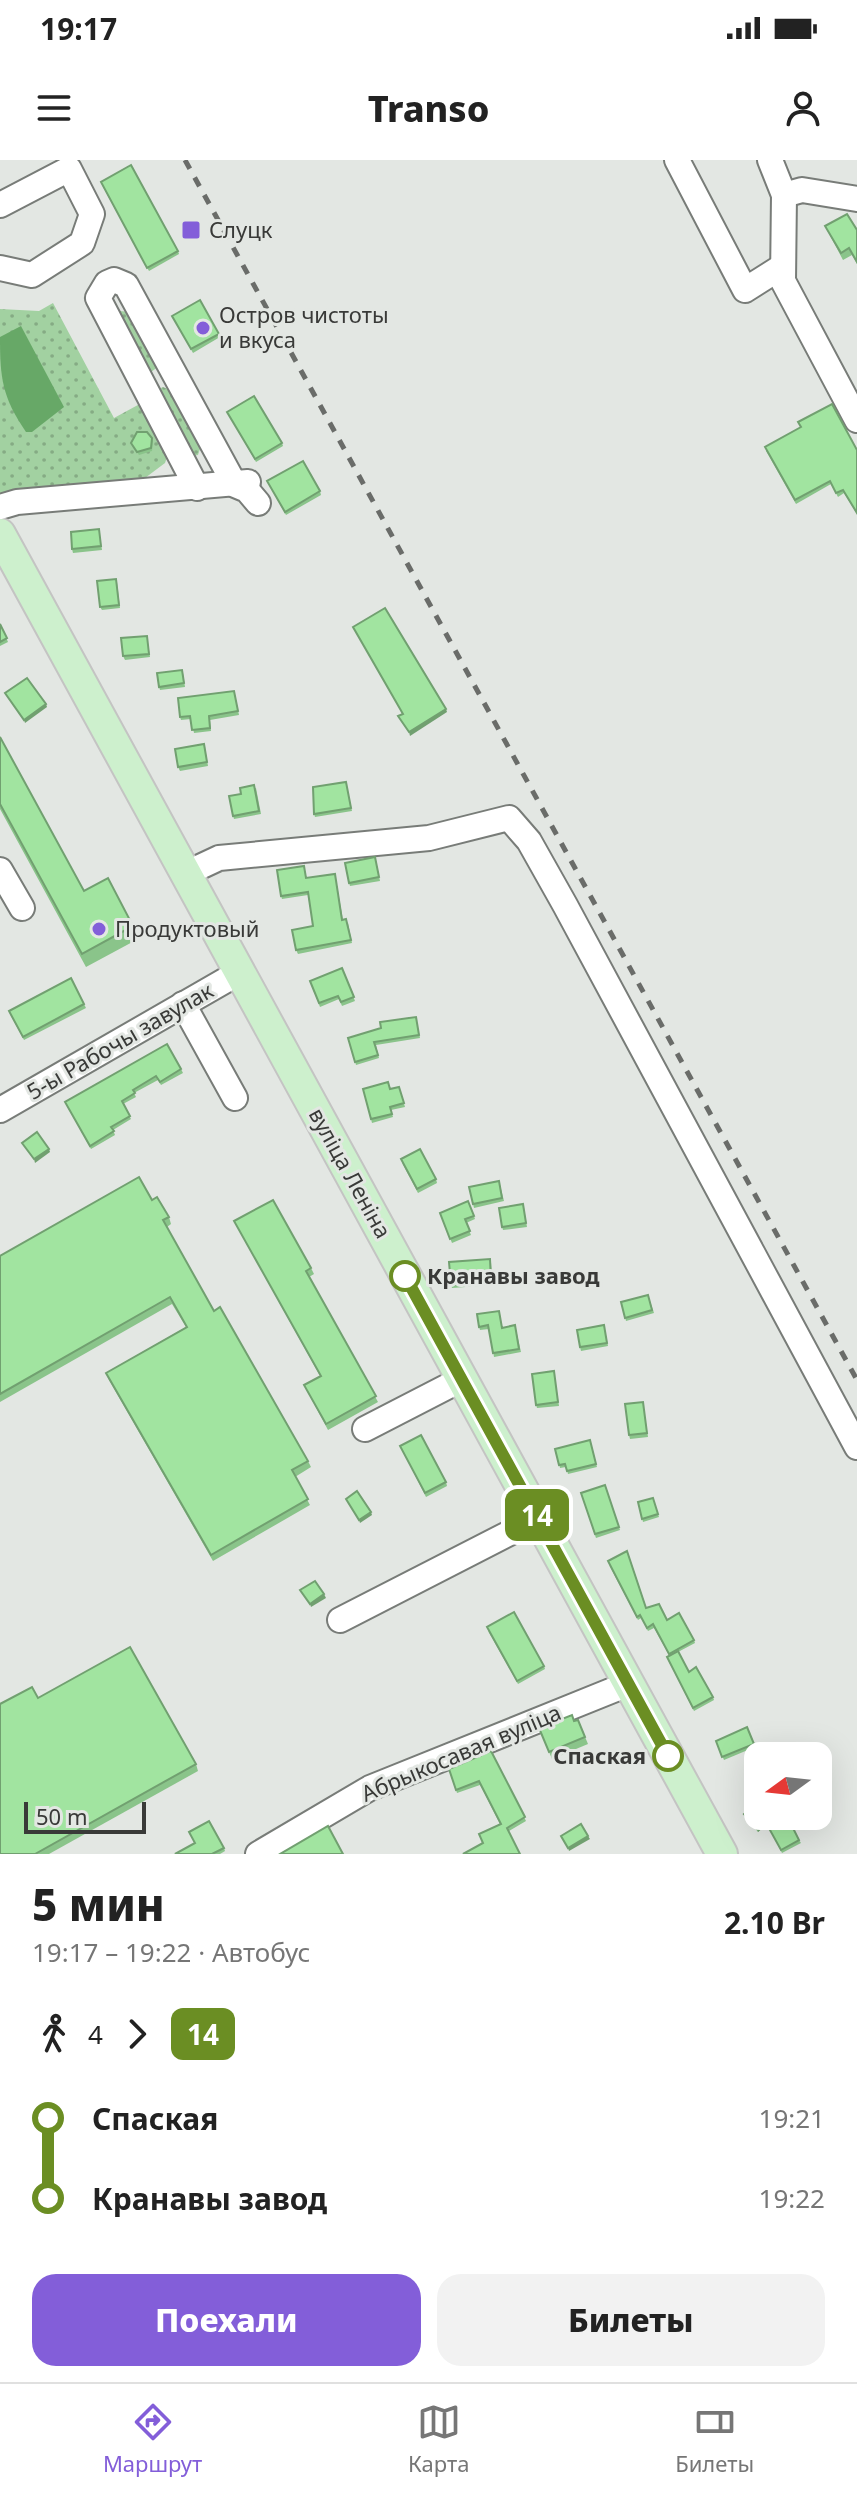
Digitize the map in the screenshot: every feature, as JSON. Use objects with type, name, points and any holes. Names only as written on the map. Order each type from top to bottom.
[{"type":"main road","name":"вуліца Леніна","points":[[0,534],[722,1854]]},
{"type":"street","points":[[677,160],[745,290],[783,266]]},
{"type":"street","points":[[770,160],[784,195],[783,281],[857,420]]},
{"type":"street","points":[[0,205],[69,169],[92,214],[82,243],[32,275],[0,268]]},
{"type":"street","points":[[784,195],[802,190],[857,199]]},
{"type":"street","points":[[0,507],[17,502],[197,488],[251,489],[175,373],[126,285],[114,280],[107,283],[98,298],[197,488]]},
{"type":"street","points":[[146,388],[175,373]]},
{"type":"street","points":[[187,873],[219,858],[429,838],[509,818],[529,841],[565,905],[857,1447]]},
{"type":"street","points":[[0,870],[22,908]]},
{"type":"street","name":"5-ы Рабочы завулак","points":[[0,1110],[240,972]]},
{"type":"street","points":[[183,1004],[235,1098]]},
{"type":"street","points":[[365,1429],[462,1379]]},
{"type":"street","points":[[340,1620],[539,1518]]},
{"type":"street","name":"Абрыкосавая вуліца","points":[[258,1854],[370,1788],[628,1684]]},
{"type":"shaded area","points":[[53,303],[114,418],[147,400],[169,451],[165,463],[141,481],[0,493],[0,309],[39,311]]},
{"type":"shaded area","points":[[120,311],[130,312],[158,367],[148,374],[117,314]]},
{"type":"shaded area","points":[[21,326],[64,407],[32,432],[26,432],[12,408],[4,387],[1,364],[0,337]]},
{"type":"shaded area","points":[[163,387],[172,391],[201,446],[198,455],[193,456],[157,390]]},
{"type":"building","name":"Слуцк","points":[[131,165],[178,251],[147,268],[101,182]]},
{"type":"building","points":[[847,214],[857,230],[857,262],[849,248],[841,253],[825,226]]},
{"type":"building","points":[[200,300],[219,334],[191,349],[172,316]]},
{"type":"building","points":[[254,396],[282,443],[255,459],[227,412]]},
{"type":"building","points":[[832,404],[857,450],[857,513],[843,490],[836,493],[830,481],[795,500],[765,447],[801,427],[798,422]]},
{"type":"building","points":[[137,432],[147,432],[152,438],[151,448],[137,452],[131,443]]},
{"type":"building","points":[[303,461],[320,491],[285,512],[267,481]]},
{"type":"building","points":[[99,529],[101,546],[72,549],[71,532]]},
{"type":"building","points":[[116,579],[119,605],[100,607],[97,581]]},
{"type":"building","points":[[385,608],[446,709],[409,732],[398,716],[403,714],[353,627]]},
{"type":"building","points":[[0,624],[7,638],[0,642]]},
{"type":"building","points":[[147,636],[149,654],[123,656],[121,638]]},
{"type":"building","points":[[182,670],[184,683],[159,687],[157,673]]},
{"type":"building","points":[[27,678],[46,704],[24,720],[5,693]]},
{"type":"building","points":[[234,691],[238,711],[209,716],[210,728],[192,730],[190,716],[180,717],[178,698]]},
{"type":"building","points":[[0,737],[84,891],[108,878],[133,926],[82,954],[0,804]]},
{"type":"building","points":[[204,744],[207,762],[178,767],[175,749]]},
{"type":"building","points":[[346,782],[351,808],[314,814],[313,787]]},
{"type":"building","points":[[254,785],[259,811],[233,816],[229,796],[241,794],[240,788]]},
{"type":"building","points":[[375,857],[379,877],[349,883],[345,863]]},
{"type":"building","points":[[304,866],[306,878],[335,874],[342,920],[346,919],[351,940],[296,950],[292,930],[313,926],[308,892],[281,896],[277,870]]},
{"type":"building","points":[[342,968],[354,997],[341,1002],[338,996],[319,1003],[310,981]]},
{"type":"building","points":[[71,978],[84,1004],[23,1037],[9,1011]]},
{"type":"building","points":[[416,1017],[419,1035],[374,1042],[378,1055],[355,1062],[348,1038],[381,1028],[380,1022]]},
{"type":"building","points":[[167,1044],[181,1069],[160,1082],[156,1076],[133,1090],[135,1093],[122,1101],[130,1116],[111,1127],[114,1131],[90,1146],[65,1102]]},
{"type":"building","points":[[388,1082],[390,1089],[399,1087],[404,1103],[390,1107],[392,1114],[371,1119],[363,1089]]},
{"type":"building","points":[[37,1132],[49,1149],[34,1159],[22,1143]]},
{"type":"building","points":[[420,1149],[436,1179],[417,1189],[401,1159]]},
{"type":"building","points":[[139,1177],[152,1200],[157,1197],[169,1217],[163,1220],[214,1311],[220,1307],[308,1461],[292,1470],[308,1499],[211,1555],[106,1373],[187,1327],[170,1297],[0,1394],[0,1256]]},
{"type":"building","points":[[499,1181],[502,1198],[473,1204],[469,1187]]},
{"type":"building","points":[[273,1200],[311,1268],[306,1271],[376,1396],[326,1424],[304,1385],[321,1376],[234,1221]]},
{"type":"building","points":[[468,1201],[474,1216],[465,1219],[470,1231],[450,1239],[440,1213]]},
{"type":"building","points":[[523,1204],[526,1223],[502,1227],[499,1208]]},
{"type":"building","points":[[490,1259],[491,1282],[451,1285],[449,1262]]},
{"type":"building","points":[[648,1295],[652,1310],[625,1318],[621,1302]]},
{"type":"building","points":[[499,1311],[502,1328],[515,1325],[519,1349],[493,1353],[488,1325],[479,1327],[477,1314]]},
{"type":"building","points":[[604,1325],[607,1343],[580,1347],[577,1330]]},
{"type":"building","points":[[554,1371],[558,1402],[536,1405],[532,1374]]},
{"type":"building","points":[[643,1402],[647,1433],[629,1435],[625,1404]]},
{"type":"building","points":[[421,1435],[446,1482],[425,1493],[400,1446]]},
{"type":"building","points":[[590,1440],[596,1464],[567,1471],[565,1464],[559,1465],[555,1449]]},
{"type":"building","points":[[605,1485],[619,1527],[595,1534],[581,1493]]},
{"type":"building","points":[[357,1491],[371,1512],[359,1520],[346,1499]]},
{"type":"building","points":[[653,1498],[658,1514],[642,1519],[638,1502]]},
{"type":"building","points":[[627,1551],[646,1608],[659,1604],[667,1620],[679,1613],[694,1640],[669,1654],[653,1624],[647,1628],[640,1615],[637,1617],[608,1561]]},
{"type":"building","points":[[315,1581],[324,1594],[310,1604],[300,1590]]},
{"type":"building","points":[[514,1612],[544,1666],[517,1681],[487,1627]]},
{"type":"building","points":[[130,1647],[196,1764],[35,1854],[0,1854],[0,1704],[32,1687],[38,1698]]},
{"type":"building","points":[[678,1651],[689,1672],[696,1667],[713,1697],[693,1708],[667,1657]]},
{"type":"building","points":[[572,1715],[574,1721],[578,1720],[585,1737],[549,1752],[539,1728]]},
{"type":"building","points":[[747,1727],[753,1742],[744,1742],[744,1748],[722,1757],[716,1741]]},
{"type":"building","points":[[491,1751],[525,1817],[507,1828],[520,1854],[463,1854],[483,1843],[479,1834],[501,1824],[479,1781],[456,1790],[449,1769]]},
{"type":"building","points":[[209,1821],[224,1848],[212,1854],[175,1854],[195,1843],[189,1832]]},
{"type":"building","points":[[581,1824],[588,1836],[568,1848],[561,1836]]},
{"type":"building","points":[[328,1826],[343,1854],[280,1854]]},
{"type":"building","points":[[770,1830],[794,1830],[799,1840],[781,1850]]},
{"type":"railway","points":[[185,160],[857,1380]]},
{"type":"bus line","name":"14","points":[[405,1276],[668,1756]]},
{"type":"place","name":"Слуцк","points":[[191,230]]},
{"type":"place","name":"Остров чистоты и вкуса","points":[[203,328]]},
{"type":"place","name":"Продуктовый","points":[[99,929]]},
{"type":"place","name":"Кранавы завод","points":[[405,1276]]},
{"type":"place","name":"Спаская","points":[[668,1756]]}]
